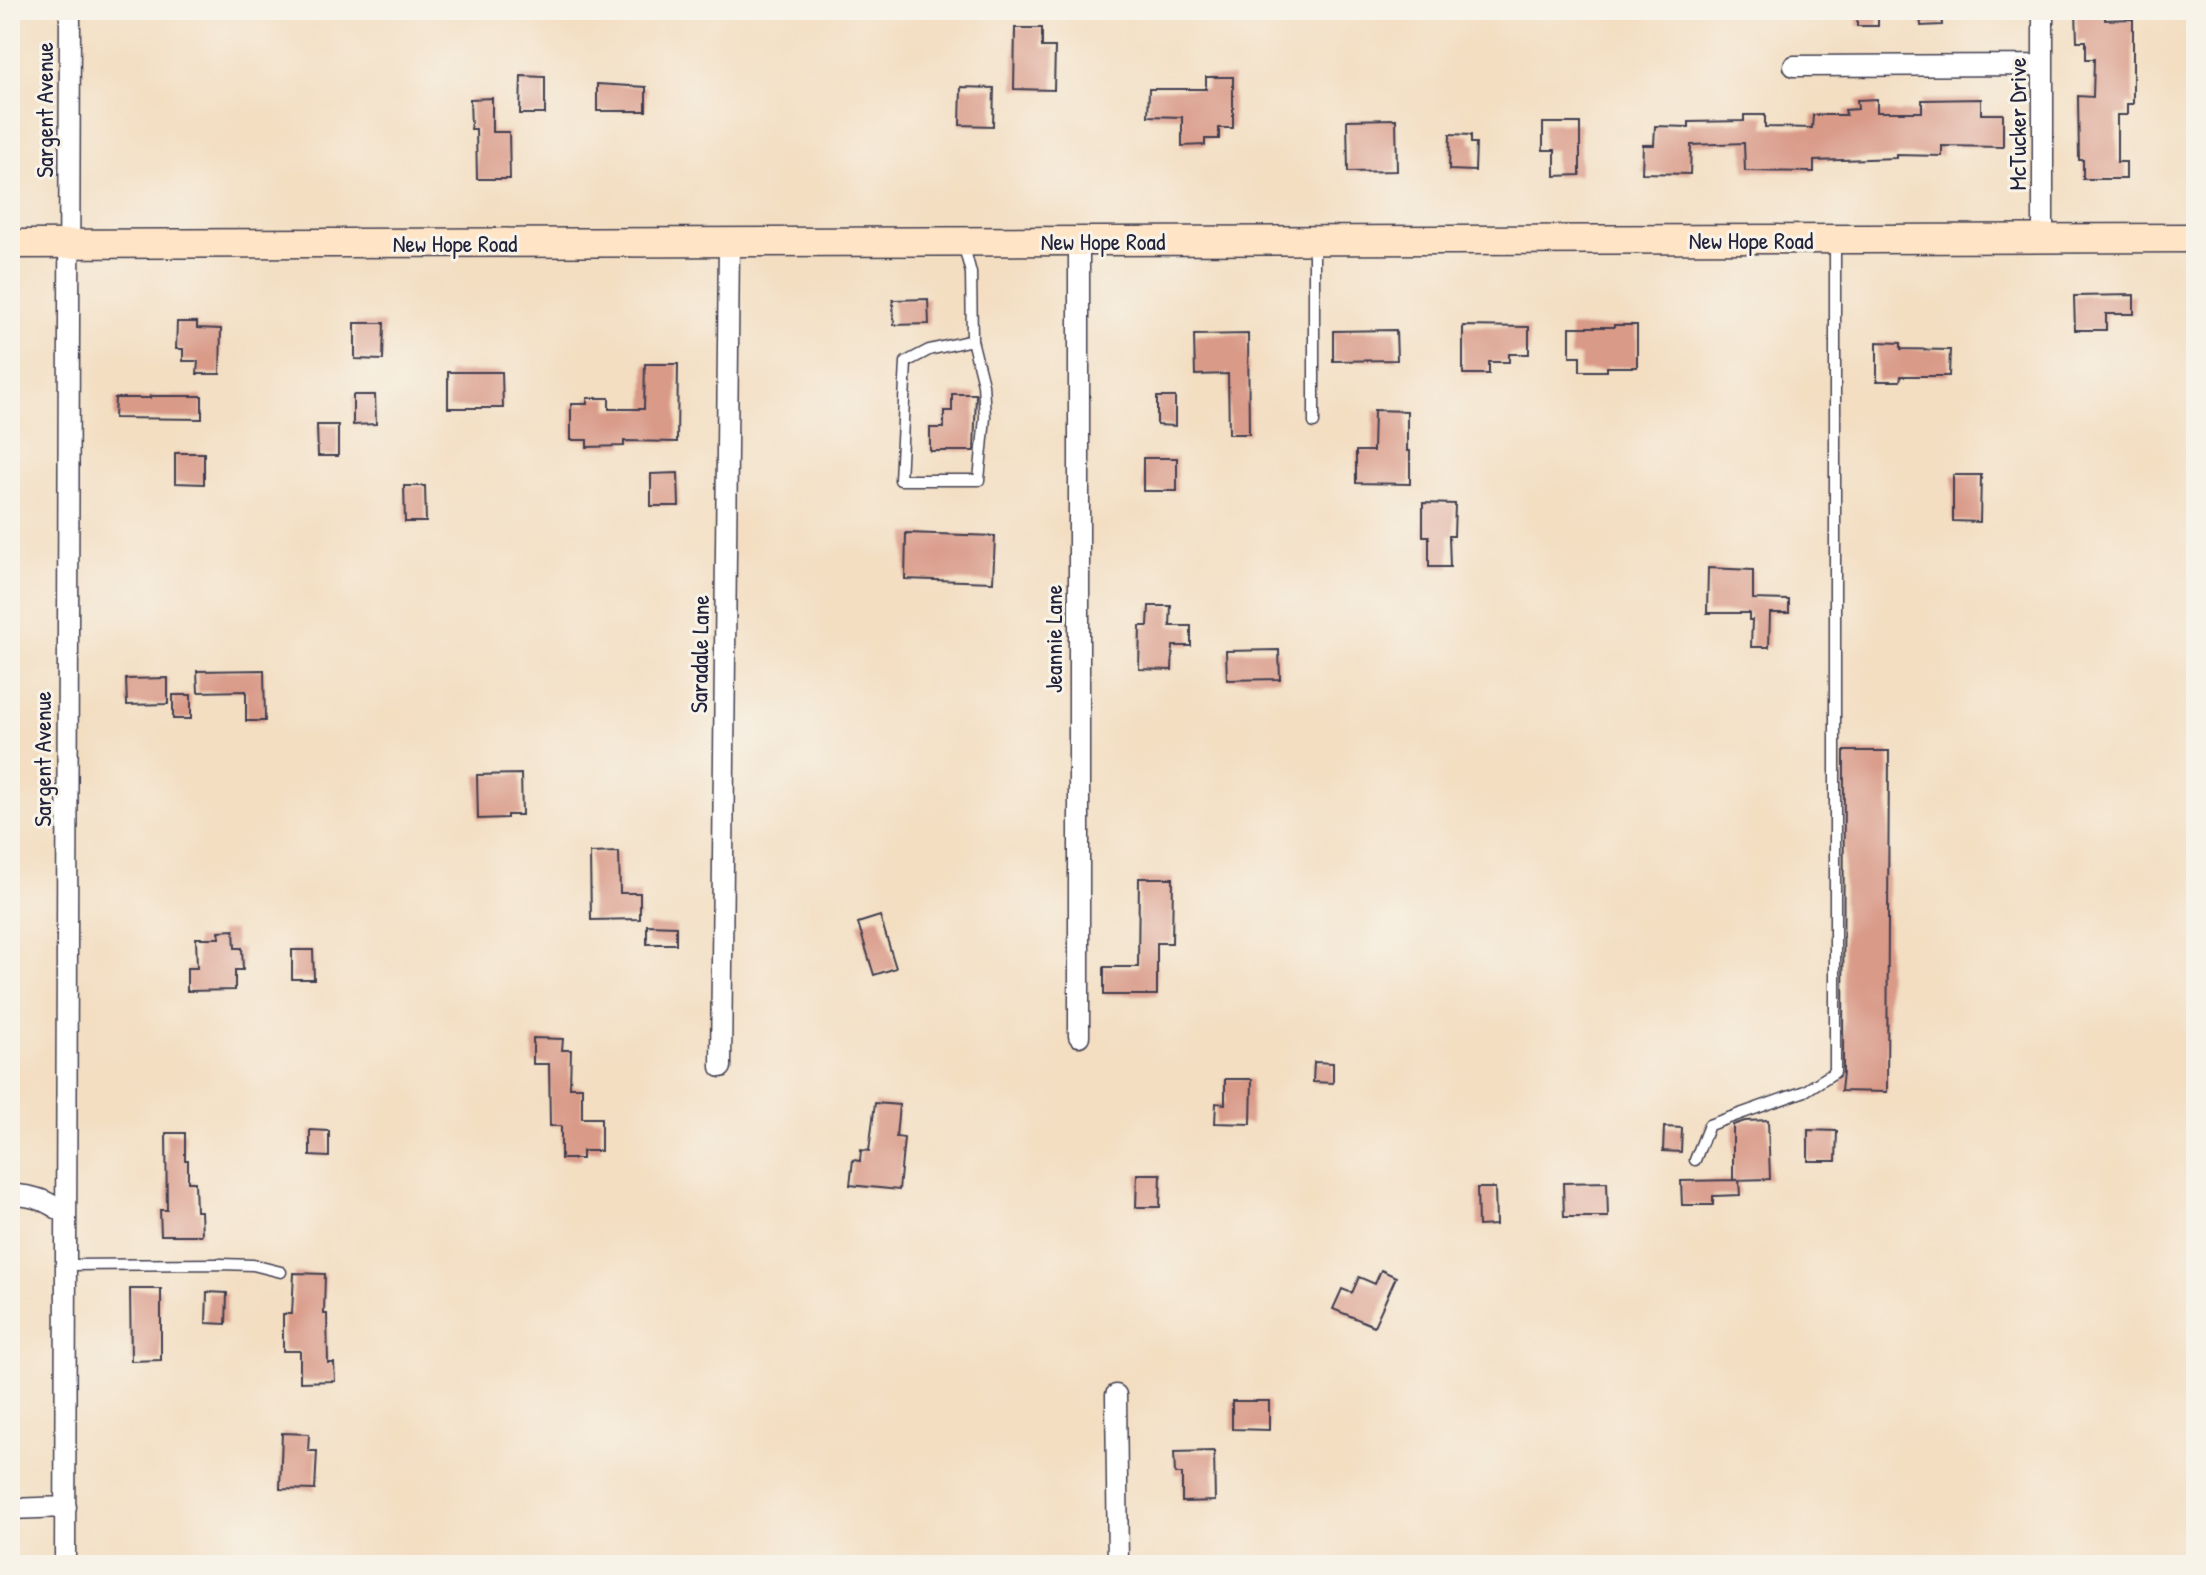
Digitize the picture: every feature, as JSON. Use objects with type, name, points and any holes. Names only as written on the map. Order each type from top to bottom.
[{"type":"main road","name":"New Hope Road","points":[[10,244],[2196,238]]},
{"type":"street","name":"Sargent Avenue","points":[[65,1565],[70,10]]},
{"type":"street","name":"McTucker Drive","points":[[2043,10],[2043,239]]},
{"type":"street","points":[[1794,66],[2043,65]]},
{"type":"street","name":"Jeannie Lane","points":[[1079,241],[1079,1036]]},
{"type":"street","name":"Saradale Lane","points":[[721,1067],[729,242]]},
{"type":"street","points":[[10,1195],[45,1200],[66,1214]]},
{"type":"street","points":[[1116,1395],[1118,1565]]},
{"type":"street","points":[[10,1509],[66,1507]]},
{"type":"lane","points":[[1695,1160],[1709,1125],[1805,1091],[1835,1072],[1835,239]]},
{"type":"lane","points":[[1314,240],[1314,423]]},
{"type":"lane","points":[[963,241],[971,273],[972,340],[983,384],[985,417],[979,480],[900,480],[906,362],[929,350],[972,340]]},
{"type":"lane","points":[[66,1265],[253,1265],[281,1272]]},
{"type":"building","points":[[1857,10],[1878,10],[1878,26],[1857,26]]},
{"type":"building","points":[[1920,10],[1941,10],[1942,25],[1921,26]]},
{"type":"building","points":[[2076,11],[2105,11],[2105,20],[2133,19],[2133,104],[2127,104],[2127,115],[2117,115],[2117,162],[2126,162],[2126,179],[2083,179],[2083,160],[2079,160],[2078,96],[2093,97],[2094,59],[2086,59],[2086,41],[2077,41]]},
{"type":"building","points":[[1015,28],[1042,28],[1042,47],[1055,47],[1054,90],[1014,89]]},
{"type":"building","points":[[521,76],[545,77],[545,114],[520,114]]},
{"type":"building","points":[[1206,77],[1233,77],[1233,128],[1219,128],[1219,139],[1205,139],[1205,145],[1182,146],[1182,117],[1148,116],[1149,89],[1206,89]]},
{"type":"building","points":[[597,84],[646,87],[646,111],[597,111]]},
{"type":"building","points":[[961,87],[994,88],[993,126],[960,125]]},
{"type":"building","points":[[492,98],[492,132],[509,132],[510,179],[477,179],[476,129],[471,129],[470,99]]},
{"type":"building","points":[[1877,99],[1877,112],[1922,112],[1922,100],[1981,99],[1981,114],[2003,114],[2003,147],[1942,146],[1942,156],[1896,155],[1896,158],[1814,161],[1814,172],[1745,171],[1744,143],[1691,145],[1690,174],[1642,173],[1643,145],[1654,145],[1655,126],[1689,127],[1689,122],[1744,121],[1744,115],[1765,115],[1765,127],[1812,128],[1813,115],[1846,115],[1845,110],[1858,109],[1857,100]]},
{"type":"building","points":[[1396,119],[1397,171],[1348,172],[1347,120]]},
{"type":"building","points":[[1543,123],[1580,123],[1580,175],[1555,176],[1555,150],[1543,150]]},
{"type":"building","points":[[1450,134],[1471,135],[1471,143],[1476,143],[1475,171],[1449,170]]},
{"type":"building","points":[[2134,295],[2134,314],[2106,314],[2106,330],[2075,330],[2074,296]]},
{"type":"building","points":[[928,299],[929,324],[894,325],[893,300]]},
{"type":"building","points":[[177,322],[197,322],[197,328],[221,329],[220,374],[197,374],[198,361],[183,361],[183,349],[176,349]]},
{"type":"building","points":[[355,323],[384,323],[383,360],[355,359]]},
{"type":"building","points":[[1637,325],[1637,367],[1580,371],[1580,356],[1570,356],[1570,327]]},
{"type":"building","points":[[1463,326],[1529,327],[1529,354],[1509,354],[1509,362],[1489,362],[1489,374],[1463,374]]},
{"type":"building","points":[[1396,330],[1397,360],[1333,361],[1333,331]]},
{"type":"building","points":[[1248,334],[1249,434],[1229,434],[1228,374],[1195,375],[1194,335]]},
{"type":"building","points":[[1877,342],[1901,343],[1901,349],[1950,350],[1949,376],[1901,376],[1900,381],[1877,381]]},
{"type":"building","points":[[645,364],[678,364],[677,442],[624,441],[624,446],[587,447],[587,440],[571,440],[571,404],[587,404],[587,398],[609,398],[609,409],[644,409]]},
{"type":"building","points":[[448,372],[502,372],[503,408],[448,408]]},
{"type":"building","points":[[952,394],[976,394],[974,451],[930,451],[930,428],[944,428],[944,411],[952,411]]},
{"type":"building","points":[[353,395],[375,395],[376,424],[353,425]]},
{"type":"building","points":[[202,396],[202,419],[114,418],[115,398]]},
{"type":"building","points":[[1157,397],[1175,397],[1175,426],[1157,425]]},
{"type":"building","points":[[1374,410],[1407,411],[1410,484],[1356,483],[1356,451],[1373,451]]},
{"type":"building","points":[[317,425],[338,425],[338,456],[318,456]]},
{"type":"building","points":[[175,453],[204,453],[204,484],[175,483]]},
{"type":"building","points":[[1143,458],[1177,458],[1177,491],[1143,491]]},
{"type":"building","points":[[678,473],[679,506],[651,506],[651,474]]},
{"type":"building","points":[[1953,475],[1981,475],[1980,522],[1953,521]]},
{"type":"building","points":[[404,486],[425,486],[426,522],[405,522]]},
{"type":"building","points":[[1423,503],[1455,504],[1454,536],[1449,536],[1450,567],[1429,567],[1429,536],[1423,536]]},
{"type":"building","points":[[906,533],[995,536],[993,582],[905,579]]},
{"type":"building","points":[[1708,568],[1753,570],[1753,599],[1789,600],[1789,613],[1770,613],[1769,647],[1751,647],[1752,620],[1749,620],[1749,613],[1707,613]]},
{"type":"building","points":[[1149,606],[1171,606],[1170,626],[1191,626],[1191,646],[1173,646],[1172,670],[1139,669],[1140,626],[1148,626]]},
{"type":"building","points":[[1279,650],[1280,679],[1227,680],[1226,651]]},
{"type":"building","points":[[264,670],[265,721],[246,721],[246,691],[198,692],[197,671]]},
{"type":"building","points":[[168,678],[168,704],[127,705],[126,679]]},
{"type":"building","points":[[173,695],[191,695],[191,719],[173,719]]},
{"type":"building","points":[[1844,751],[1889,751],[1887,1092],[1841,1091]]},
{"type":"building","points":[[521,774],[522,815],[478,819],[477,775]]},
{"type":"building","points":[[619,852],[620,893],[640,893],[640,919],[591,920],[590,853]]},
{"type":"building","points":[[1139,878],[1173,878],[1172,943],[1157,943],[1157,995],[1104,995],[1104,967],[1138,967]]},
{"type":"building","points":[[880,916],[896,968],[874,975],[858,923]]},
{"type":"building","points":[[647,925],[676,926],[676,944],[647,944]]},
{"type":"building","points":[[234,930],[235,948],[242,948],[243,970],[235,970],[235,990],[187,991],[187,968],[197,968],[196,938],[220,938],[219,931]]},
{"type":"building","points":[[292,950],[313,950],[314,979],[292,979]]},
{"type":"building","points":[[533,1038],[563,1039],[562,1050],[571,1050],[570,1087],[582,1087],[582,1118],[601,1118],[601,1151],[582,1151],[582,1159],[561,1159],[561,1126],[550,1126],[549,1064],[533,1064]]},
{"type":"building","points":[[1314,1062],[1333,1063],[1333,1083],[1313,1082]]},
{"type":"building","points":[[1225,1079],[1252,1079],[1251,1124],[1215,1123],[1216,1103],[1225,1104]]},
{"type":"building","points":[[875,1103],[899,1105],[896,1137],[904,1138],[899,1190],[850,1185],[853,1160],[860,1161],[861,1150],[869,1151]]},
{"type":"building","points":[[1768,1120],[1770,1179],[1733,1180],[1733,1125]]},
{"type":"building","points":[[1664,1127],[1682,1128],[1681,1152],[1663,1151]]},
{"type":"building","points":[[310,1130],[329,1131],[329,1157],[310,1156]]},
{"type":"building","points":[[1808,1130],[1837,1131],[1836,1161],[1808,1161]]},
{"type":"building","points":[[166,1133],[185,1133],[188,1182],[195,1182],[196,1211],[201,1211],[202,1235],[161,1235],[160,1210],[167,1210]]},
{"type":"building","points":[[1137,1174],[1161,1174],[1160,1207],[1136,1207]]},
{"type":"building","points":[[1739,1180],[1740,1195],[1713,1196],[1713,1205],[1682,1205],[1681,1181]]},
{"type":"building","points":[[1607,1182],[1608,1217],[1564,1217],[1563,1183]]},
{"type":"building","points":[[1477,1188],[1495,1188],[1496,1225],[1478,1226]]},
{"type":"building","points":[[1381,1270],[1396,1277],[1374,1326],[1333,1309],[1342,1289],[1352,1293],[1359,1277],[1375,1284]]},
{"type":"building","points":[[294,1273],[325,1274],[328,1363],[334,1363],[335,1381],[300,1382],[300,1351],[283,1351],[283,1314],[292,1314]]},
{"type":"building","points":[[130,1289],[161,1289],[161,1360],[131,1361]]},
{"type":"building","points":[[207,1292],[227,1293],[226,1324],[206,1323]]},
{"type":"building","points":[[1232,1401],[1269,1401],[1269,1430],[1232,1429]]},
{"type":"building","points":[[282,1433],[309,1434],[308,1451],[317,1451],[315,1490],[280,1489]]},
{"type":"building","points":[[1214,1451],[1215,1501],[1182,1502],[1182,1474],[1175,1474],[1174,1452]]}]
